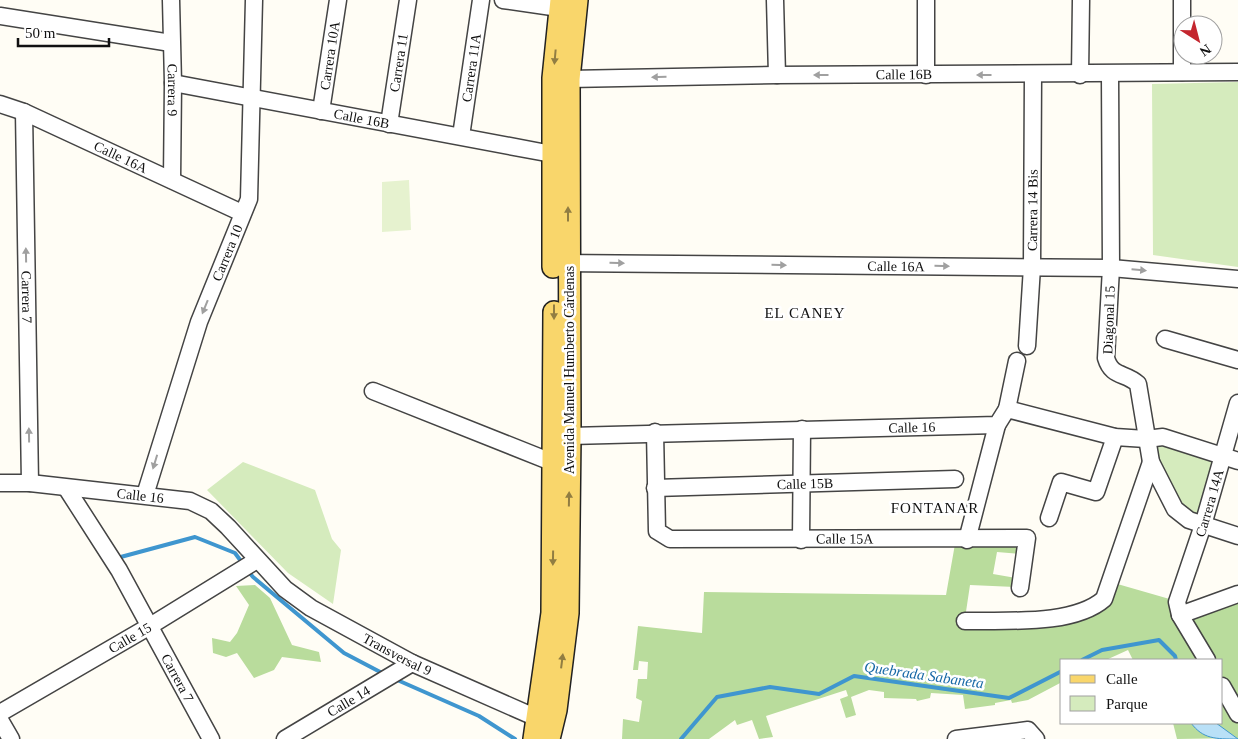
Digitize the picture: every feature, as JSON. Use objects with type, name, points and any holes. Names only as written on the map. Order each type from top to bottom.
[{"type":"main road","name":"Avenida Manuel Humberto Cárdenas","points":[[546,728],[552,613],[554,463],[569,79],[568,4]]},
{"type":"main road","name":"Avenida Manuel Humberto Cárdenas","points":[[534,739],[546,728],[568,613],[570,436],[561,263],[552,154],[554,78],[568,4]]},
{"type":"street","name":"Carrera 9","points":[[171,0],[173,83],[172,180]]},
{"type":"street","name":"Carrera 10","points":[[144,495],[199,322],[248,199],[254,0]]},
{"type":"street","name":"Carrera 10A","points":[[321,111],[338,0]]},
{"type":"street","name":"Carrera 11","points":[[389,124],[408,0]]},
{"type":"street","name":"Carrera 11A","points":[[461,136],[482,0]]},
{"type":"street","points":[[503,0],[568,4]]},
{"type":"street","points":[[774,0],[776,75]]},
{"type":"street","points":[[926,0],[926,74]]},
{"type":"street","points":[[1080,75],[1081,0]]},
{"type":"street","points":[[1182,0],[1182,72]]},
{"type":"street","points":[[0,16],[171,43]]},
{"type":"street","name":"Calle 16B","points":[[569,79],[776,75],[1080,75],[1238,72]]},
{"type":"street","name":"Diagonal 15","points":[[1110,74],[1111,268],[1106,358],[1109,368],[1115,373],[1132,378],[1138,384],[1142,394],[1146,439],[1151,462],[1175,509],[1188,520],[1202,525]]},
{"type":"street","name":"Carrera 14 Bis","points":[[1027,346],[1032,267],[1033,75]]},
{"type":"street","name":"Calle 16B","points":[[173,83],[552,154]]},
{"type":"street","name":"Calle 16A","points":[[0,104],[24,112],[242,213]]},
{"type":"street","name":"Carrera 7","points":[[24,112],[30,484]]},
{"type":"street","name":"Calle 16A","points":[[561,263],[1111,268],[1238,278]]},
{"type":"street","points":[[1165,339],[1238,360]]},
{"type":"street","points":[[967,540],[997,425],[1007,408],[1017,361]]},
{"type":"street","points":[[373,391],[554,463]]},
{"type":"street","name":"Carrera 14A","points":[[1178,608],[1202,525],[1230,458],[1238,403]]},
{"type":"street","points":[[1007,408],[1115,437],[1146,439],[1163,437],[1230,458]]},
{"type":"street","name":"Calle 16","points":[[570,436],[655,432],[997,425]]},
{"type":"street","points":[[801,540],[802,429]]},
{"type":"street","points":[[655,432],[655,488]]},
{"type":"street","points":[[1049,518],[1061,482],[1096,492],[1115,437]]},
{"type":"street","points":[[965,621],[1034,620],[1082,612],[1100,603],[1104,599],[1151,462]]},
{"type":"street","name":"Calle 15B","points":[[655,488],[955,479]]},
{"type":"street","name":"Calle 16","points":[[0,483],[30,484],[190,501],[211,511],[228,527],[255,562]]},
{"type":"street","name":"Calle 15A","points":[[655,488],[657,531],[662,536],[670,539],[967,540],[1027,538],[1020,588]]},
{"type":"street","name":"Carrera 7","points":[[66,489],[118,570],[211,739]]},
{"type":"street","points":[[1202,525],[1238,536]]},
{"type":"street","name":"Transversal 9","points":[[255,562],[285,589],[311,608],[412,663],[546,728]]},
{"type":"street","name":"Calle 15","points":[[0,713],[150,626],[255,562]]},
{"type":"street","points":[[1206,659],[1178,608],[1238,594]]},
{"type":"street","name":"Calle 14","points":[[285,739],[412,663]]},
{"type":"street","points":[[1223,688],[1238,714]]},
{"type":"street","points":[[0,720],[11,739]]},
{"type":"street","points":[[956,739],[1032,734]]},
{"type":"green space","points":[[1238,82],[1238,267],[1153,255],[1152,84]]},
{"type":"green space","points":[[409,180],[411,230],[382,232],[382,182]]},
{"type":"green space","points":[[1150,442],[1219,458],[1201,521],[1177,506]]},
{"type":"green space","points":[[243,462],[315,490],[332,539],[341,550],[333,604],[288,573],[207,490]]},
{"type":"green space","points":[[1022,543],[1020,554],[997,552],[993,574],[1016,578],[1015,587],[970,585],[964,625],[1082,617],[1114,583],[1173,600],[1201,659],[1132,659],[1128,650],[1108,659],[1060,659],[1060,683],[1028,700],[1012,703],[1011,700],[995,703],[995,705],[965,709],[963,695],[931,693],[930,698],[917,701],[916,699],[884,698],[884,692],[869,690],[851,697],[856,715],[846,718],[840,699],[848,696],[846,690],[766,716],[773,737],[759,739],[752,720],[737,725],[735,720],[709,739],[622,739],[623,719],[639,722],[642,701],[636,698],[638,679],[647,679],[648,662],[639,661],[638,670],[633,670],[638,626],[702,633],[704,592],[946,595],[955,544]]},
{"type":"green space","points":[[255,585],[270,598],[292,645],[319,652],[321,662],[282,657],[274,670],[254,678],[237,653],[226,657],[213,653],[212,638],[230,642],[237,633],[249,605],[236,586]]},
{"type":"green space","points":[[1238,599],[1238,705],[1223,679],[1223,659],[1211,659],[1187,617]]},
{"type":"green space","points":[[1223,697],[1238,723],[1238,738],[1177,739],[1173,724],[1223,724]]},
{"type":"water","points":[[1192,724],[1217,724],[1238,739],[1210,737]]},
{"type":"waterway","points":[[117,558],[195,537],[235,553],[243,564]]},
{"type":"waterway","points":[[247,570],[344,653],[384,674]]},
{"type":"waterway","name":"Quebrada Sabaneta","points":[[1084,659],[1102,650],[1159,640],[1176,659]]},
{"type":"waterway","name":"Quebrada Sabaneta","points":[[681,739],[717,697],[770,687],[819,694],[854,676],[1009,698],[1060,672]]},
{"type":"waterway","points":[[395,679],[479,716],[515,739]]},
{"type":"district","name":"EL CANEY","points":[[805,313]]},
{"type":"district","name":"FONTANAR","points":[[935,508]]}]
